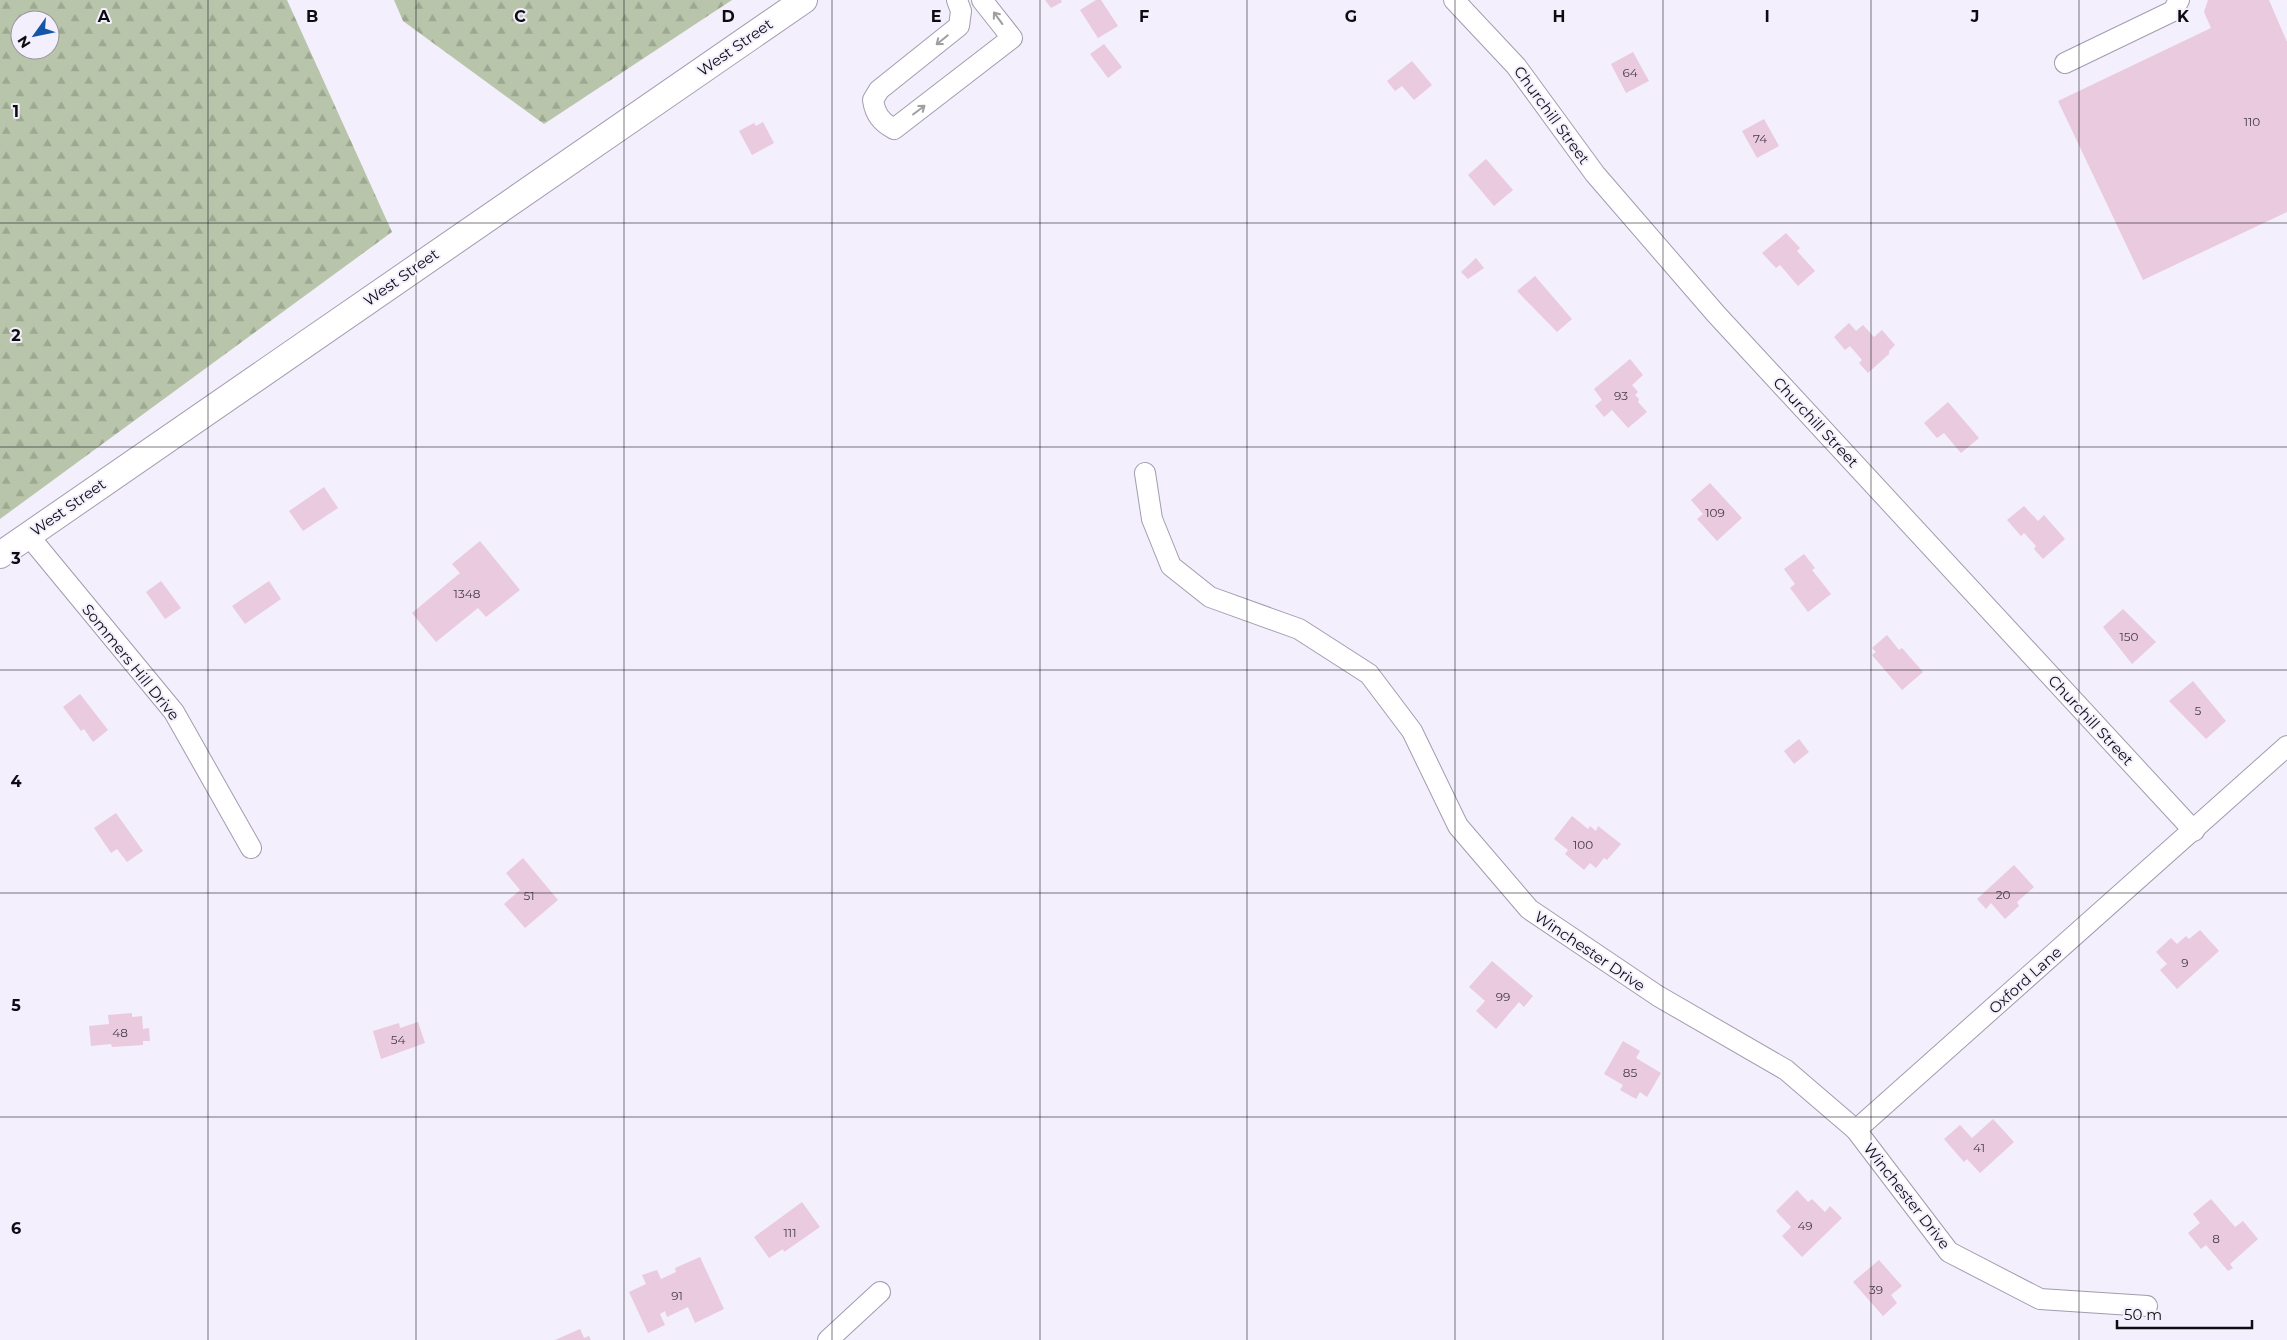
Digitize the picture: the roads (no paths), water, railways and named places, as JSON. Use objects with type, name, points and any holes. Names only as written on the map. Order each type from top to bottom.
[{"type":"main road","name":"West Street","points":[[0,555],[804,0]]},
{"type":"street","points":[[957,0],[961,11],[959,26],[879,90],[872,100],[874,112],[886,125],[894,129],[1012,38],[982,0]]},
{"type":"street","name":"Churchill Street","points":[[1454,0],[1516,66],[1595,174],[1716,314],[2194,831]]},
{"type":"street","points":[[2065,63],[2173,11],[2179,0]]},
{"type":"street","name":"Winchester Drive","points":[[1144,473],[1152,519],[1171,566],[1210,597],[1299,629],[1369,674],[1412,731],[1458,826],[1529,909],[1658,996],[1786,1070],[1856,1130],[1950,1252],[2040,1299],[2147,1306]]},
{"type":"street","name":"Sommers Hill Drive","points":[[28,535],[174,712],[251,848]]},
{"type":"street","name":"Oxford Lane","points":[[1856,1130],[2194,831],[2287,746]]},
{"type":"street","points":[[828,1340],[880,1292]]}]
